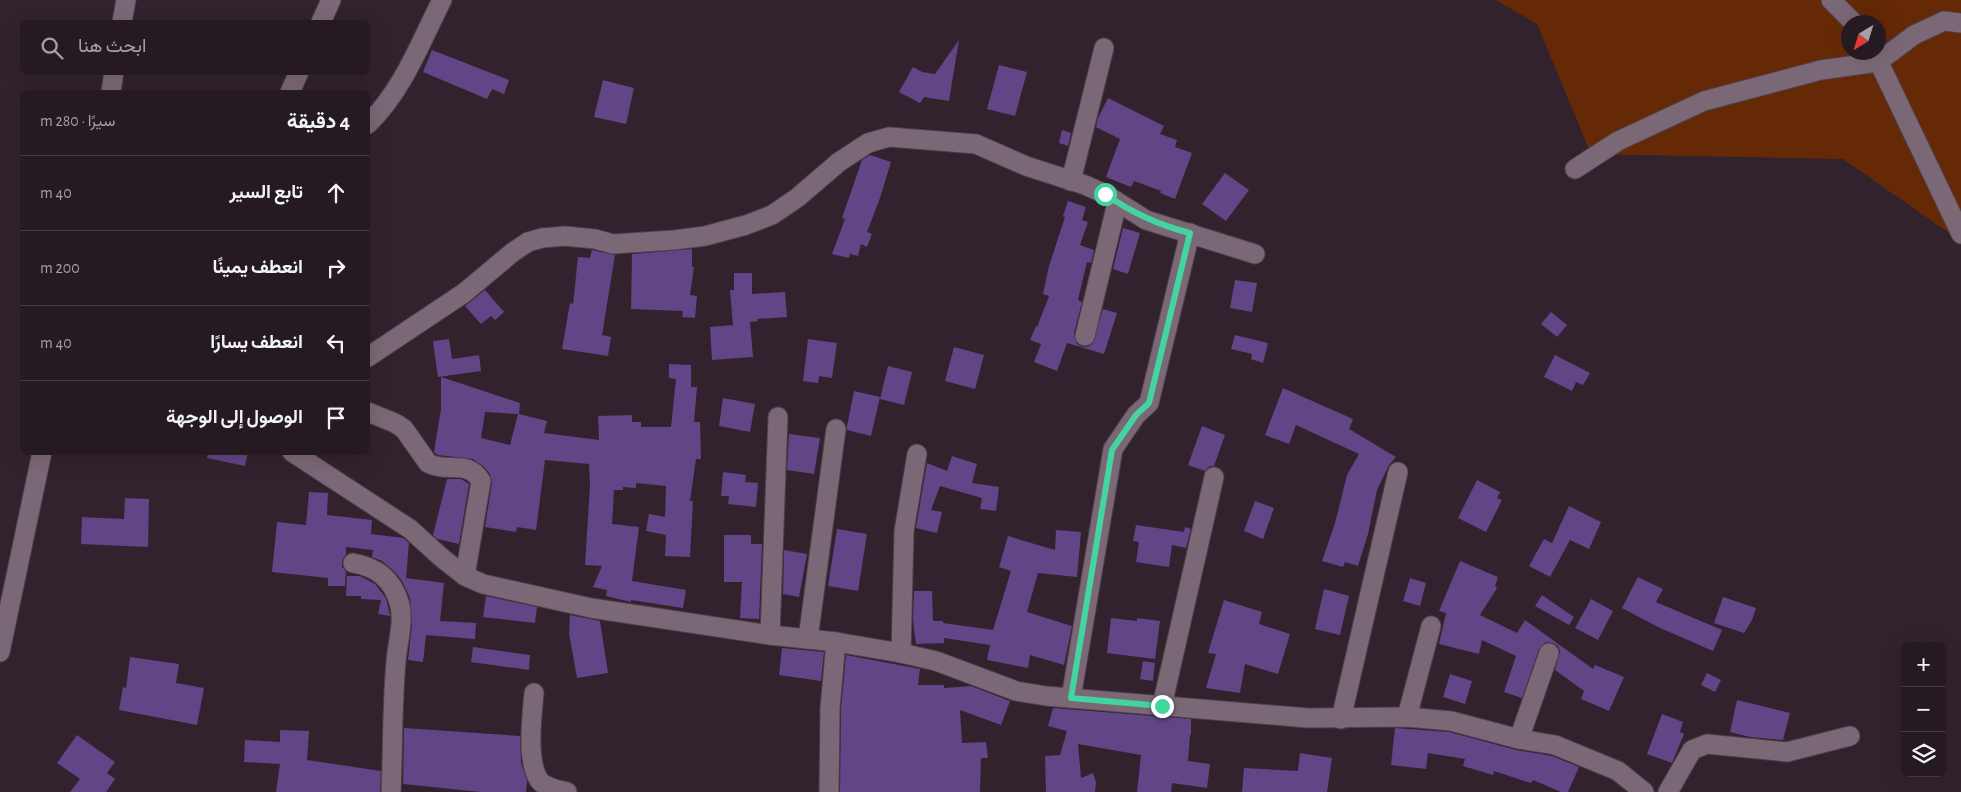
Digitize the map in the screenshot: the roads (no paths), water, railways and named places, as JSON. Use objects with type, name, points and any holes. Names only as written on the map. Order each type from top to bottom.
[{"type":"street","points":[[122,20],[126,0]]},
{"type":"street","points":[[322,20],[331,0]]},
{"type":"street","points":[[370,122],[395,91],[409,68],[442,0]]},
{"type":"street","points":[[1830,0],[1845,15]]},
{"type":"street","points":[[1886,51],[1944,21],[1961,23]]},
{"type":"street","points":[[1070,181],[1104,48]]},
{"type":"street","points":[[1575,169],[1618,141],[1704,100],[1863,60]]},
{"type":"street","points":[[1877,60],[1961,234]]},
{"type":"street","points":[[111,90],[114,75]]},
{"type":"street","points":[[291,90],[297,75]]},
{"type":"street","points":[[370,357],[464,293],[512,252],[528,242],[542,238],[565,236],[595,239],[612,244],[674,240],[705,236],[746,225],[772,215],[797,198],[839,162],[868,143],[889,137],[976,144],[1026,166],[1085,185],[1105,194],[1146,220],[1255,254]]},
{"type":"street","points":[[1085,336],[1117,203]]},
{"type":"street","points":[[1071,698],[1112,450],[1136,415],[1149,403],[1190,233]]},
{"type":"street","points":[[370,413],[395,423],[404,429],[428,463],[433,466],[472,470],[481,481],[465,576]]},
{"type":"street","points":[[770,636],[778,417]]},
{"type":"street","points":[[808,639],[836,429]]},
{"type":"street","points":[[901,653],[904,531],[917,454]]},
{"type":"street","points":[[0,652],[3,619],[41,455]]},
{"type":"street","points":[[297,455],[410,529],[465,576],[483,584],[515,593],[591,608],[770,636],[836,642],[901,653],[936,660],[1016,692],[1162,706],[1208,708],[1276,716],[1341,719],[1407,717],[1451,720],[1519,739],[1555,745],[1618,771],[1644,792]]},
{"type":"street","points":[[1341,719],[1398,472]]},
{"type":"street","points":[[1162,706],[1214,477]]},
{"type":"street","points":[[353,563],[368,566],[384,574],[394,588],[400,603],[401,620],[396,662],[391,792]]},
{"type":"street","points":[[1407,717],[1431,626]]},
{"type":"street","points":[[829,792],[830,708],[836,642]]},
{"type":"street","points":[[1519,739],[1549,653]]},
{"type":"street","points":[[534,693],[530,736],[534,766],[539,780],[548,788],[568,792]]},
{"type":"street","points":[[1668,792],[1692,750],[1707,744],[1787,752],[1850,736]]}]
